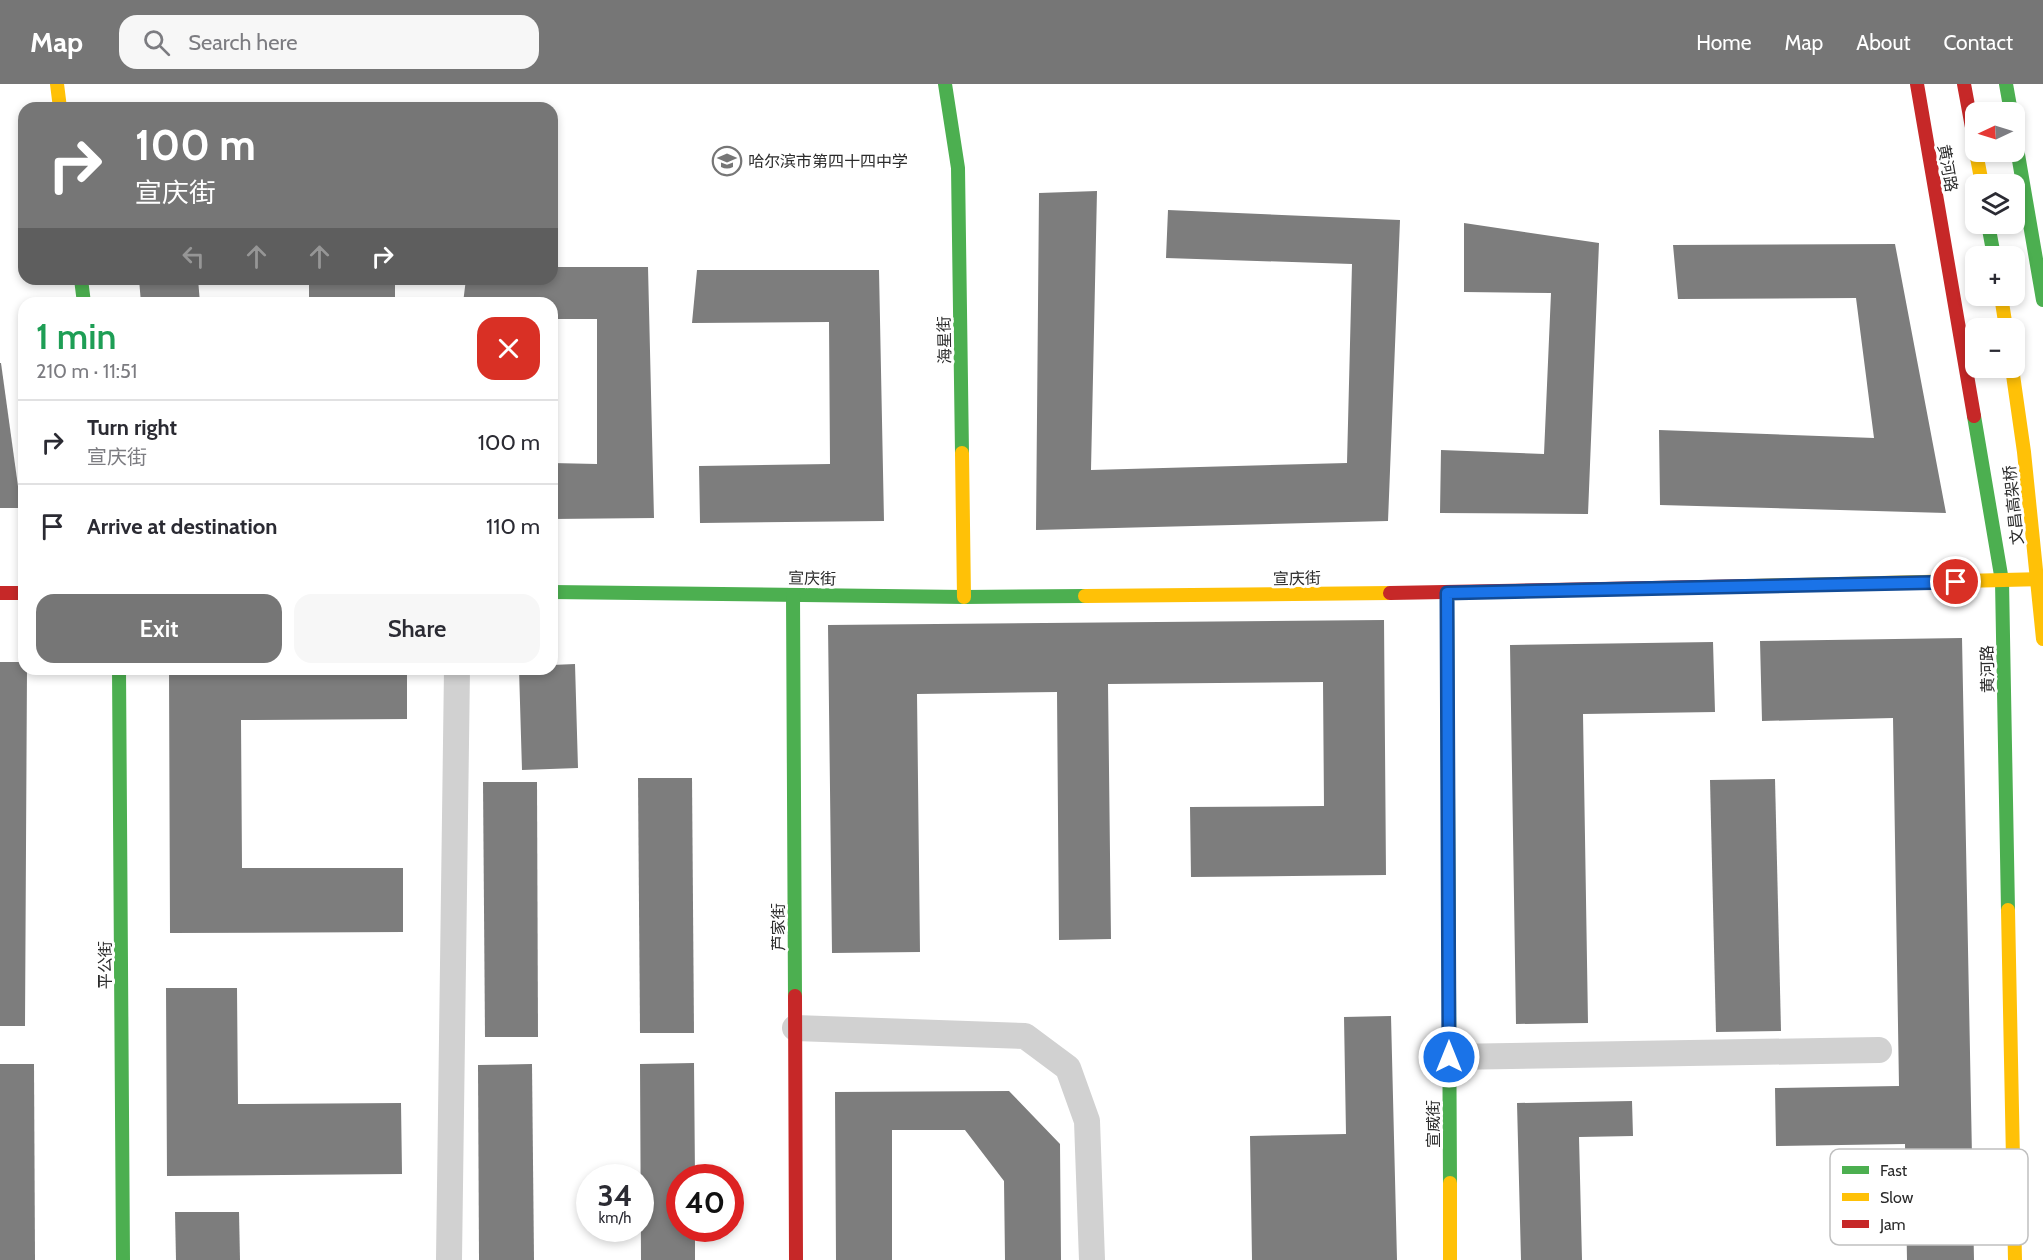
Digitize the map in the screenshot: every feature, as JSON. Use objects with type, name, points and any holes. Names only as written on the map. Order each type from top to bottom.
[{"type":"main road","points":[[57,84],[59,102]]},
{"type":"main road","name":"海星街","points":[[945,84],[958,168],[964,597]]},
{"type":"main road","name":"黄河路","points":[[1917,84],[2002,581],[2013,1149]]},
{"type":"main road","points":[[1964,84],[1967,102]]},
{"type":"main road","points":[[2006,84],[2009,102]]},
{"type":"main road","points":[[2019,162],[2043,300]]},
{"type":"main road","name":"文昌高架桥","points":[[2013,378],[2024,452],[2043,639]]},
{"type":"main road","name":"宣庆街","points":[[558,592],[964,597],[1447,593],[2043,579]]},
{"type":"main road","points":[[0,593],[18,593]]},
{"type":"main road","name":"宣威街","points":[[1447,593],[1450,1260]]},
{"type":"main road","name":"芦家街","points":[[793,595],[796,1260]]},
{"type":"main road","name":"平公街","points":[[119,675],[123,1260]]},
{"type":"main road","name":"黄河路","points":[[2015,1245],[2015,1260]]},
{"type":"street","points":[[449,1260],[457,675]]},
{"type":"street","points":[[795,1028],[1025,1036],[1068,1068],[1087,1121],[1092,1260]]},
{"type":"street","points":[[1449,1057],[1879,1050]]},
{"type":"building","points":[[1097,191],[1091,470],[1347,463],[1352,264],[1166,258],[1168,210],[1400,220],[1388,521],[1036,530],[1039,193]]},
{"type":"building","points":[[1464,223],[1599,243],[1588,514],[1440,513],[1441,450],[1544,454],[1551,293],[1464,292]]},
{"type":"building","points":[[1895,244],[1946,513],[1660,505],[1659,430],[1874,438],[1856,298],[1678,299],[1673,245]]},
{"type":"building","points":[[558,267],[648,267],[654,518],[558,519],[558,463],[597,464],[597,319],[558,319],[558,297],[464,297],[465,285],[558,285]]},
{"type":"building","points":[[697,270],[879,270],[884,521],[700,523],[699,466],[830,464],[829,322],[692,323]]},
{"type":"building","points":[[140,285],[198,285],[200,297],[140,297]]},
{"type":"building","points":[[309,285],[395,285],[395,297],[309,297]]},
{"type":"building","points":[[1,363],[18,486],[18,508],[0,508]]},
{"type":"building","points":[[1384,620],[1386,875],[1191,877],[1190,807],[1324,806],[1323,682],[1108,684],[1111,939],[1059,940],[1057,692],[917,694],[920,952],[832,953],[828,625]]},
{"type":"building","points":[[1962,638],[1972,1149],[1905,1149],[1905,1144],[1776,1146],[1775,1088],[1899,1086],[1893,718],[1762,721],[1760,641]]},
{"type":"building","points":[[1713,642],[1715,712],[1583,714],[1588,1023],[1516,1024],[1510,645]]},
{"type":"building","points":[[0,662],[18,662],[18,675],[27,675],[25,1026],[0,1026]]},
{"type":"building","points":[[575,664],[578,768],[522,770],[519,675],[558,675],[558,665]]},
{"type":"building","points":[[169,675],[407,675],[407,719],[241,720],[242,868],[403,868],[403,932],[170,933]]},
{"type":"building","points":[[638,778],[692,778],[694,1033],[640,1033]]},
{"type":"building","points":[[1775,779],[1781,1031],[1716,1032],[1710,780]]},
{"type":"building","points":[[483,782],[537,782],[538,1037],[485,1037]]},
{"type":"building","points":[[166,988],[237,988],[238,1104],[401,1103],[402,1174],[167,1176]]},
{"type":"building","points":[[1391,1016],[1397,1260],[1252,1260],[1250,1136],[1346,1134],[1344,1017]]},
{"type":"building","points":[[694,1063],[695,1164],[666,1164],[666,1242],[695,1242],[695,1260],[641,1260],[641,1242],[654,1242],[654,1164],[641,1164],[640,1064]]},
{"type":"building","points":[[0,1064],[34,1064],[35,1260],[0,1260]]},
{"type":"building","points":[[532,1064],[534,1260],[479,1260],[478,1065]]},
{"type":"building","points":[[1009,1091],[1060,1144],[1061,1260],[1005,1260],[1004,1181],[965,1130],[892,1130],[892,1260],[836,1260],[835,1092]]},
{"type":"building","points":[[1632,1101],[1633,1136],[1579,1137],[1582,1260],[1521,1260],[1517,1103]]},
{"type":"building","points":[[175,1212],[239,1212],[240,1260],[176,1260]]},
{"type":"building","points":[[1907,1245],[1974,1245],[1974,1260],[1907,1260]]},
{"type":"traffic: fast","points":[[945,84],[958,168],[962,453]]},
{"type":"traffic: fast","points":[[2006,84],[2009,102]]},
{"type":"traffic: fast","points":[[2019,162],[2043,300]]},
{"type":"traffic: fast","points":[[1990,234],[1992,246]]},
{"type":"traffic: fast","points":[[82,285],[83,297]]},
{"type":"traffic: fast","points":[[1974,416],[2002,581],[2008,910]]},
{"type":"traffic: fast","points":[[558,592],[964,597],[1085,596]]},
{"type":"traffic: fast","points":[[1447,593],[1450,1183]]},
{"type":"traffic: fast","points":[[793,595],[795,996]]},
{"type":"traffic: fast","points":[[119,675],[123,1260]]},
{"type":"traffic: slow","points":[[57,84],[59,102]]},
{"type":"traffic: slow","points":[[1978,162],[1980,174]]},
{"type":"traffic: slow","points":[[2003,306],[2004,318]]},
{"type":"traffic: slow","points":[[2013,378],[2024,452],[2043,639]]},
{"type":"traffic: slow","points":[[962,453],[964,597]]},
{"type":"traffic: slow","points":[[1753,586],[2043,579]]},
{"type":"traffic: slow","points":[[1085,596],[1390,593]]},
{"type":"traffic: slow","points":[[2008,910],[2013,1149]]},
{"type":"traffic: slow","points":[[1450,1183],[1450,1260]]},
{"type":"traffic: slow","points":[[2015,1245],[2015,1260]]},
{"type":"traffic: jam","points":[[1917,84],[1974,416]]},
{"type":"traffic: jam","points":[[1964,84],[1967,102]]},
{"type":"traffic: jam","points":[[1390,593],[1753,586]]},
{"type":"traffic: jam","points":[[0,593],[18,593]]},
{"type":"traffic: jam","points":[[795,996],[796,1260]]},
{"type":"place","name":"哈尔滨市第四十四中学","points":[[727,161]]},
{"type":"route","points":[[1449,1057],[1447,593],[1956,582]]}]
